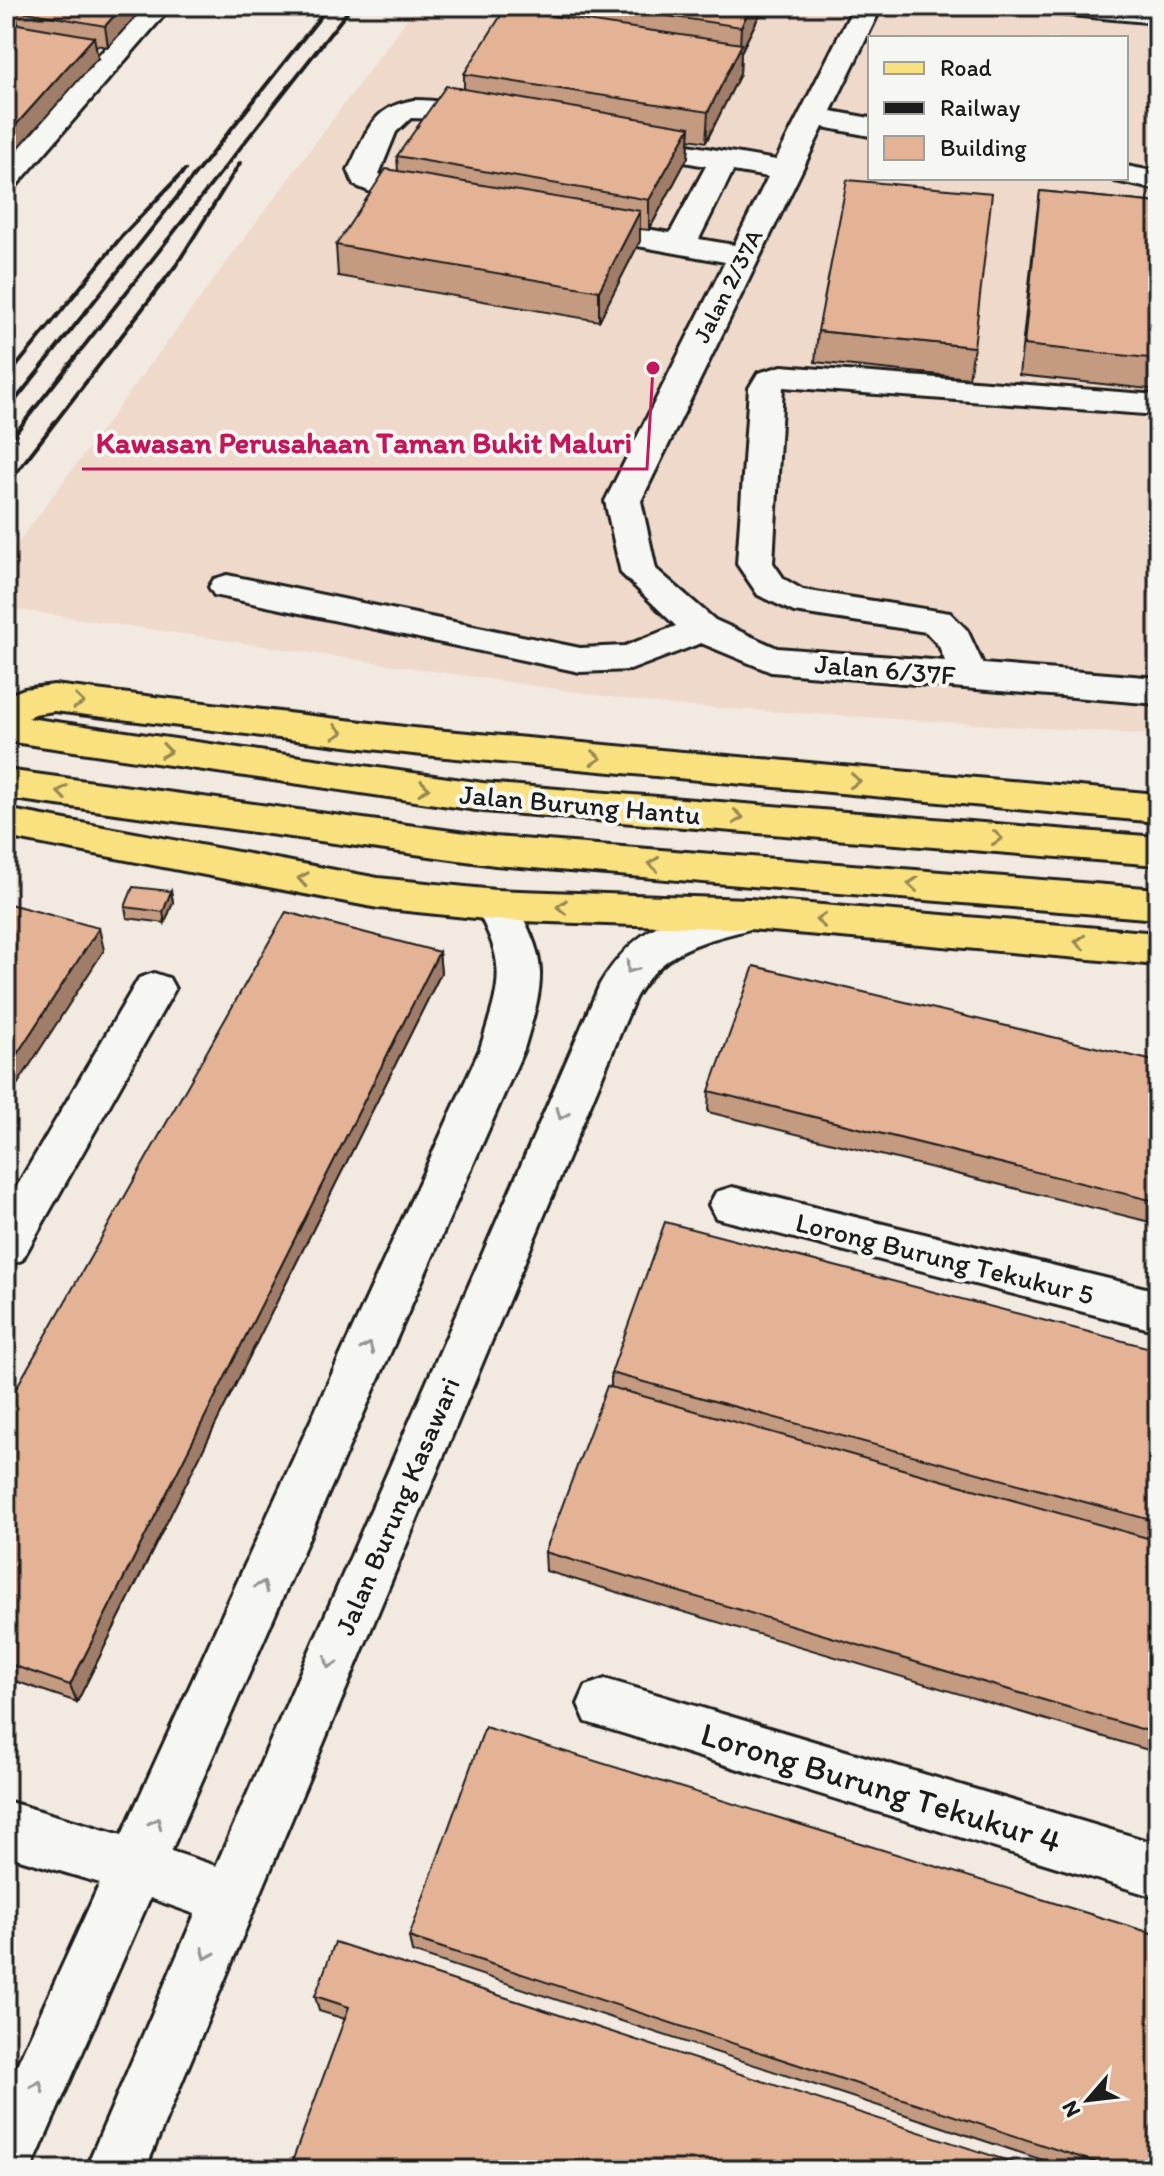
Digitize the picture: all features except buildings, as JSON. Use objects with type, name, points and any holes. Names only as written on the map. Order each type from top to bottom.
[{"type":"main road","points":[[6,715],[24,702],[54,698],[413,741],[1158,808]]},
{"type":"main road","name":"Jalan Burung Hantu","points":[[6,728],[483,797],[1158,851]]},
{"type":"main road","name":"Jalan Burung Hantu","points":[[6,784],[495,851],[1158,904]]},
{"type":"main road","points":[[6,823],[378,893],[495,905],[749,914],[1158,949]]},
{"type":"street","points":[[6,11],[11,6]]},
{"type":"street","points":[[6,179],[158,6]]},
{"type":"street","name":"Jalan 2/37A","points":[[639,573],[623,501],[868,6]]},
{"type":"street","points":[[1058,6],[1158,15]]},
{"type":"street","points":[[455,203],[395,191],[365,179],[363,170],[393,116],[408,109],[428,109],[522,125]]},
{"type":"street","points":[[813,116],[868,127]]},
{"type":"street","points":[[600,139],[785,171]]},
{"type":"street","points":[[680,245],[724,160]]},
{"type":"street","points":[[1128,175],[1158,181]]},
{"type":"street","points":[[560,222],[743,256]]},
{"type":"street","points":[[967,676],[964,659],[953,634],[937,622],[794,600],[771,587],[755,564],[766,388],[770,380],[782,376],[1158,405]]},
{"type":"street","name":"Jalan 6/37F","points":[[639,573],[702,629],[771,660],[1158,691]]},
{"type":"street","points":[[227,587],[580,660],[630,658],[702,629]]},
{"type":"street","points":[[6,2157],[502,1049],[522,980],[522,958],[516,940],[495,905]]},
{"type":"street","name":"Jalan Burung Kasawari","points":[[115,2170],[586,1057],[622,982],[642,954],[666,937],[749,914]]},
{"type":"street","points":[[6,1247],[154,989]]},
{"type":"street","name":"Lorong Burung Tekukur 5","points":[[732,1205],[1158,1311]]},
{"type":"street","name":"Lorong Burung Tekukur 4","points":[[605,1704],[1158,1871]]},
{"type":"street","points":[[6,1828],[136,1866],[230,1898]]},
{"type":"shaded area","points":[[417,6],[1158,6],[1158,735],[666,705],[6,608],[6,559]]},
{"type":"railway","points":[[6,412],[329,6]]},
{"type":"railway","points":[[6,445],[352,6]]},
{"type":"railway","points":[[6,486],[177,264],[240,163]]},
{"type":"railway","points":[[6,379],[122,236],[185,170]]},
{"type":"place","name":"Kawasan Perusahaan Taman Bukit Maluri","points":[[653,368]]}]
